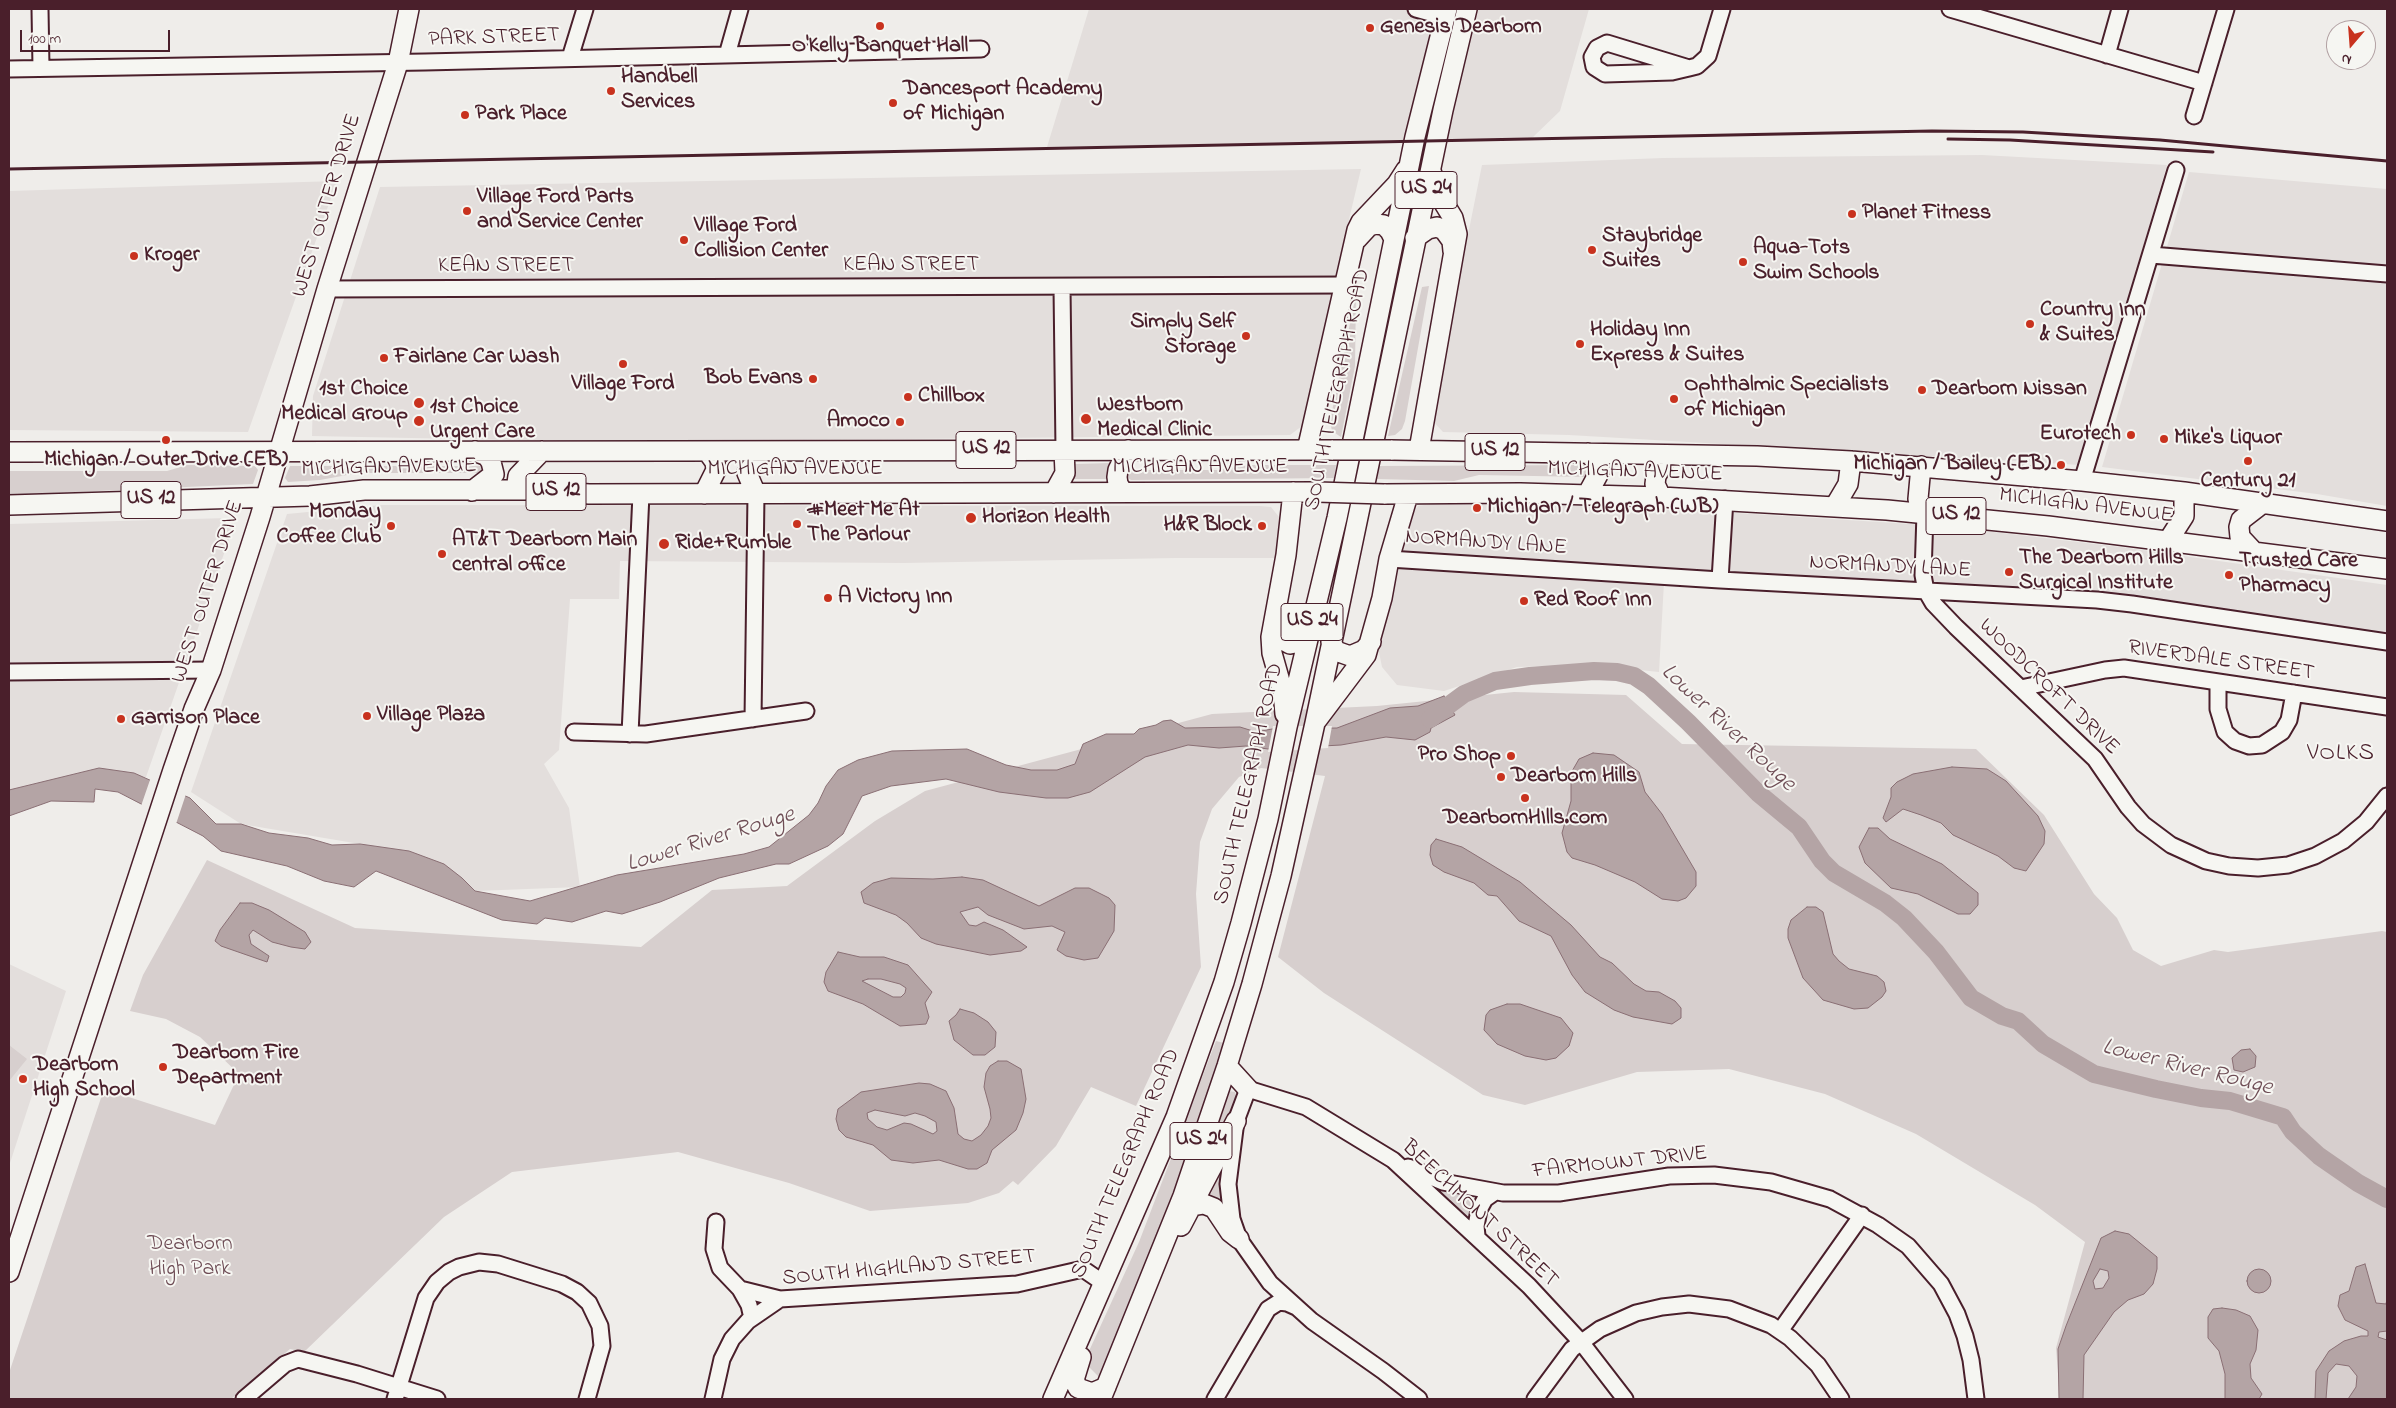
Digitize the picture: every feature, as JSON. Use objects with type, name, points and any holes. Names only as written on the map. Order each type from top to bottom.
[{"type":"main road","name":"WEST OUTER DRIVE","points":[[9,1272],[173,770],[194,709],[211,670],[398,63],[406,32],[409,9]]},
{"type":"main road","points":[[406,32],[420,9]]},
{"type":"main road","name":"SOUTH TELEGRAPH ROAD","points":[[1104,1393],[1182,1196],[1227,1066],[1252,984],[1281,876],[1315,723],[1430,170],[1468,9]]},
{"type":"main road","name":"SOUTH TELEGRAPH ROAD","points":[[1053,1399],[1102,1282],[1180,1108],[1224,982],[1266,828],[1282,760],[1287,727],[1337,518],[1425,91],[1446,13]]},
{"type":"main road","points":[[1307,450],[1353,244],[1361,222],[1397,184],[1410,162]]},
{"type":"main road","points":[[1419,450],[1457,234],[1456,226],[1439,195],[1430,170]]},
{"type":"main road","points":[[1353,244],[1369,226],[1376,224],[1384,226],[1390,231],[1394,239]]},
{"type":"main road","points":[[1416,238],[1428,229],[1437,227],[1444,230],[1452,241],[1453,252]]},
{"type":"main road","points":[[1054,493],[1065,473],[1064,450]]},
{"type":"main road","points":[[1123,492],[1118,484],[1117,477],[1118,470],[1128,450]]},
{"type":"main road","name":"MICHIGAN AVENUE","points":[[9,452],[1419,450],[1668,455],[1851,461],[1920,466],[2184,492],[2387,521]]},
{"type":"main road","points":[[9,463],[46,460],[73,451]]},
{"type":"main road","points":[[472,491],[494,474],[491,462],[487,456],[475,451]]},
{"type":"main road","points":[[516,490],[518,476],[542,451]]},
{"type":"main road","points":[[704,494],[716,470],[715,462],[708,451]]},
{"type":"main road","points":[[756,494],[747,473],[764,451]]},
{"type":"main road","points":[[1587,495],[1600,471],[1596,461],[1588,453]]},
{"type":"main road","points":[[1661,497],[1655,484],[1656,476],[1668,455]]},
{"type":"main road","points":[[1835,506],[1848,484],[1851,461]]},
{"type":"main road","points":[[1920,466],[1918,499],[1925,513]]},
{"type":"main road","name":"MICHIGAN AVENUE","points":[[9,505],[310,496],[364,490],[516,490],[589,494],[1317,492],[1408,495],[1459,493],[1587,495],[1725,500],[1925,513],[2387,569]]},
{"type":"main road","points":[[1287,727],[1283,692],[1272,653],[1271,636],[1287,548],[1293,492]]},
{"type":"main road","points":[[2168,541],[2184,516],[2184,492]]},
{"type":"main road","points":[[1315,723],[1360,667],[1371,642],[1389,559],[1408,495]]},
{"type":"main road","points":[[2254,552],[2240,537],[2238,527],[2241,520],[2262,503]]},
{"type":"main road","points":[[1275,618],[1280,636],[1290,644],[1300,642],[1310,631]]},
{"type":"main road","points":[[1331,642],[1336,651],[1350,656],[1364,650],[1371,642]]},
{"type":"main road","points":[[1227,1066],[1248,1089]]},
{"type":"main road","points":[[1158,1255],[1177,1234],[1236,1121]]},
{"type":"main road","points":[[1104,1393],[1092,1393],[1078,1388],[1074,1380],[1085,1349],[1132,1246],[1143,1193]]},
{"type":"main road","points":[[1192,1206],[1204,1204],[1214,1208],[1230,1232],[1239,1239]]},
{"type":"street","points":[[40,9],[41,68]]},
{"type":"street","points":[[570,58],[585,9]]},
{"type":"street","points":[[727,55],[740,9]]},
{"type":"street","points":[[1416,9],[1446,13]]},
{"type":"street","points":[[1689,68],[1606,43],[1597,48],[1592,57],[1594,67],[1605,74],[1672,72],[1689,68],[1702,63],[1708,56],[1722,9]]},
{"type":"street","points":[[1950,9],[1980,13],[2202,88]]},
{"type":"street","points":[[2107,55],[2120,9]]},
{"type":"street","points":[[2194,116],[2226,9]]},
{"type":"street","name":"PARK STREET","points":[[9,69],[398,63],[981,49]]},
{"type":"street","points":[[2082,481],[2176,170]]},
{"type":"street","points":[[2151,255],[2387,274]]},
{"type":"street","name":"KEAN STREET","points":[[327,289],[1345,285]]},
{"type":"street","points":[[1062,287],[1064,450]]},
{"type":"street","points":[[630,734],[641,494]]},
{"type":"street","points":[[753,719],[756,494]]},
{"type":"street","points":[[1720,580],[1725,500]]},
{"type":"street","name":"WOODCROFT DRIVE","points":[[1925,513],[1923,575],[1926,591],[1933,603],[2095,759],[2128,806],[2144,824],[2176,848],[2218,864],[2246,868],[2275,867],[2315,856],[2353,834],[2366,822],[2387,796]]},
{"type":"street","name":"NORMANDY LANE","points":[[1389,559],[2132,604],[2387,642]]},
{"type":"street","name":"RIVERDALE STREET","points":[[2021,688],[2124,668],[2387,707]]},
{"type":"street","points":[[9,672],[211,670]]},
{"type":"street","points":[[2046,712],[2047,694],[2057,680]]},
{"type":"street","points":[[2218,682],[2218,709],[2225,732],[2235,741],[2249,746],[2262,745],[2276,738],[2282,732],[2289,720],[2294,693]]},
{"type":"street","points":[[574,732],[630,734],[806,712]]},
{"type":"street","points":[[1248,1089],[1236,1121],[1228,1184],[1232,1219],[1239,1239],[1270,1283],[1296,1307],[1332,1337],[1383,1371],[1418,1399]]},
{"type":"street","name":"BEECHMONT STREET","points":[[1248,1089],[1306,1107],[1393,1160],[1529,1286],[1581,1342],[1625,1399]]},
{"type":"street","name":"FAIRMOUNT DRIVE","points":[[1393,1160],[1444,1182],[1495,1192],[1528,1195],[1559,1193],[1669,1176],[1714,1175],[1753,1178],[1789,1186],[1830,1199],[1862,1215],[1908,1246],[1941,1284],[1966,1336],[1976,1399]]},
{"type":"street","points":[[1477,1236],[1476,1226],[1479,1210],[1485,1199],[1495,1192]]},
{"type":"street","points":[[1780,1331],[1862,1215]]},
{"type":"street","points":[[716,1222],[714,1249],[720,1268],[740,1289],[749,1305],[752,1318]]},
{"type":"street","points":[[396,1393],[426,1298],[443,1276],[459,1267],[479,1262],[498,1264],[562,1284],[577,1292],[589,1303],[600,1326],[602,1346],[586,1399]]},
{"type":"street","name":"SOUTH HIGHLAND STREET","points":[[714,1399],[722,1359],[738,1331],[752,1318],[780,1299],[1018,1284],[1083,1269],[1102,1282]]},
{"type":"street","points":[[740,1289],[780,1299]]},
{"type":"street","points":[[1215,1399],[1270,1307],[1284,1302],[1296,1307]]},
{"type":"street","points":[[1535,1399],[1551,1375],[1572,1350],[1581,1342],[1624,1317],[1649,1309],[1673,1305],[1702,1305],[1729,1309],[1758,1319],[1780,1331],[1818,1365],[1841,1399]]},
{"type":"street","points":[[244,1399],[285,1364],[298,1359],[330,1366],[396,1393],[437,1399]]},
{"type":"shaded area","points":[[1089,9],[1589,9],[1560,111],[1532,138],[1047,147]]},
{"type":"shaded area","points":[[1982,155],[2167,165],[2080,465],[1569,435],[1443,432],[1431,419],[1482,165],[1663,158]]},
{"type":"shaded area","points":[[1361,169],[1331,295],[1306,423],[1290,435],[610,442],[312,436],[313,396],[380,187]]},
{"type":"shaded area","points":[[2189,172],[2387,189],[2387,506],[2317,494],[2102,467]]},
{"type":"shaded area","points":[[337,181],[248,432],[9,430],[9,191]]},
{"type":"shaded area","points":[[1437,503],[1540,504],[1736,513],[1943,526],[2128,548],[2387,585],[2387,646],[2138,610],[1664,582],[1659,672],[1593,665],[1517,667],[1444,691],[1397,685],[1382,667],[1379,652],[1392,565],[1407,521],[1418,506]]},
{"type":"shaded area","points":[[381,505],[1260,506],[1271,507],[1279,517],[1276,558],[904,563],[620,561],[619,599],[570,599],[559,750],[544,764],[569,808],[580,887],[475,891],[360,844],[241,824],[191,792],[287,514]]},
{"type":"shaded area","points":[[228,518],[234,525],[146,777],[9,798],[9,524]]},
{"type":"shaded area","points":[[1444,696],[1455,715],[1431,728],[1430,732],[1415,740],[1386,737],[1341,745],[1268,749],[1246,746],[1219,748],[1188,745],[1145,757],[1090,792],[1068,798],[1046,798],[999,792],[946,779],[891,786],[862,796],[843,834],[828,846],[789,864],[776,864],[719,878],[660,902],[622,914],[606,911],[572,922],[545,918],[537,924],[502,920],[376,871],[354,887],[324,881],[287,866],[221,851],[203,836],[118,792],[95,789],[94,802],[51,801],[9,816],[9,790],[99,768],[134,773],[190,798],[216,824],[241,824],[269,833],[308,838],[332,845],[360,844],[409,851],[444,864],[475,891],[530,901],[617,875],[744,854],[769,847],[809,815],[838,770],[858,760],[892,751],[967,749],[1006,765],[1031,770],[1057,770],[1075,764],[1083,744],[1106,734],[1134,734],[1139,729],[1156,725],[1163,721],[1171,720],[1185,728],[1240,727],[1256,732],[1272,729],[1337,728],[1390,708],[1418,706]]},
{"type":"shaded area","points":[[1593,753],[1614,755],[1639,772],[1645,792],[1662,814],[1696,872],[1696,886],[1686,898],[1678,901],[1662,899],[1635,882],[1595,865],[1572,858],[1567,852],[1562,833],[1571,801],[1571,773],[1579,759]]},
{"type":"shaded area","points":[[1952,767],[1987,769],[2006,781],[2038,816],[2045,831],[2044,844],[2026,871],[2014,868],[1998,856],[1953,835],[1941,823],[1921,815],[1903,809],[1886,822],[1883,818],[1891,797],[1891,788],[1897,782],[1913,774]]},
{"type":"shaded area","points":[[1869,828],[1878,828],[1890,839],[1942,864],[1978,893],[1978,905],[1970,914],[1958,914],[1918,894],[1891,888],[1865,863],[1859,847]]},
{"type":"shaded area","points":[[1436,839],[1462,847],[1520,882],[1571,925],[1600,957],[1612,963],[1634,984],[1646,991],[1659,992],[1675,1001],[1681,1008],[1681,1018],[1672,1024],[1633,1017],[1614,1010],[1585,992],[1572,975],[1551,936],[1519,921],[1497,896],[1488,895],[1474,883],[1444,872],[1433,865],[1430,855],[1431,845]]},
{"type":"shaded area","points":[[962,877],[983,880],[1039,906],[1075,888],[1089,888],[1109,898],[1115,905],[1114,931],[1098,958],[1084,960],[1066,956],[1057,950],[1065,932],[1052,926],[1024,929],[988,915],[978,907],[960,912],[969,925],[976,926],[984,922],[1003,930],[1027,947],[1021,951],[990,955],[936,944],[921,938],[907,923],[896,915],[864,903],[861,892],[873,883],[891,878],[933,879]]},
{"type":"shaded area","points":[[240,903],[252,903],[269,910],[305,932],[311,942],[305,949],[291,947],[272,942],[253,930],[249,935],[251,944],[269,956],[267,962],[221,946],[215,941],[220,930]]},
{"type":"shaded area","points":[[1807,907],[1816,907],[1823,912],[1833,954],[1839,961],[1849,969],[1877,976],[1884,982],[1886,991],[1882,997],[1868,1008],[1854,1009],[1823,1000],[1803,978],[1788,938],[1788,929],[1791,920]]},
{"type":"shaded area","points":[[838,952],[860,957],[884,957],[908,965],[932,992],[925,1003],[929,1017],[926,1024],[900,1026],[863,1004],[828,991],[824,982],[826,972]],"holes":[[[881,979],[900,984],[906,988],[905,993],[901,997],[893,997],[862,981]]]},
{"type":"shaded area","name":"Dearborn High School","points":[[9,964],[66,991],[9,1166]]},
{"type":"shaded area","points":[[1507,1004],[1520,1004],[1561,1018],[1573,1033],[1569,1046],[1556,1058],[1546,1060],[1525,1056],[1497,1044],[1484,1030],[1486,1015],[1490,1010]]},
{"type":"shaded area","points":[[960,1009],[974,1013],[988,1022],[996,1032],[995,1047],[985,1055],[973,1055],[954,1040],[949,1021]]},
{"type":"shaded area","points":[[2250,1049],[2256,1056],[2255,1067],[2243,1072],[2234,1070],[2232,1058],[2241,1050]]},
{"type":"shaded area","points":[[998,1061],[1007,1061],[1021,1069],[1026,1099],[1016,1130],[992,1150],[987,1163],[977,1169],[968,1169],[939,1160],[913,1163],[891,1160],[873,1145],[846,1137],[839,1130],[836,1119],[838,1109],[861,1092],[919,1083],[930,1084],[946,1091],[954,1108],[958,1134],[964,1139],[972,1141],[981,1135],[991,1118],[984,1087],[986,1073],[990,1066]],"holes":[[[875,1110],[905,1116],[915,1113],[925,1116],[936,1122],[937,1131],[933,1134],[911,1124],[904,1123],[887,1130],[877,1127],[868,1119],[867,1113]]]},
{"type":"shaded area","points":[[2115,1231],[2129,1234],[2157,1257],[2157,1269],[2153,1284],[2144,1294],[2128,1300],[2114,1312],[2084,1355],[2083,1399],[2059,1399],[2058,1349],[2101,1238]],"holes":[[[2100,1269],[2108,1271],[2109,1278],[2103,1288],[2095,1289],[2093,1281]]]},
{"type":"shaded area","points":[[2365,1264],[2376,1303],[2386,1304],[2387,1299],[2387,1331],[2379,1332],[2378,1337],[2387,1340],[2387,1399],[2348,1399],[2356,1387],[2357,1376],[2349,1366],[2336,1364],[2328,1373],[2326,1399],[2315,1399],[2316,1371],[2329,1351],[2344,1341],[2368,1336],[2368,1331],[2345,1320],[2338,1306],[2340,1295],[2349,1291],[2356,1267]]},
{"type":"shaded area","points":[[2259,1269],[2267,1273],[2271,1281],[2267,1289],[2259,1293],[2251,1289],[2247,1281],[2251,1273]]},
{"type":"shaded area","points":[[2213,1309],[2236,1310],[2250,1316],[2258,1330],[2256,1350],[2250,1364],[2251,1378],[2262,1394],[2259,1399],[2225,1399],[2225,1374],[2219,1351],[2208,1338],[2208,1317]]},
{"type":"green space","points":[[1429,286],[1405,421],[1402,429],[1395,435],[1388,436],[1422,287]]},
{"type":"green space","points":[[1356,294],[1355,366],[1341,437],[1332,431],[1330,421]]},
{"type":"green space","points":[[1110,463],[1108,479],[1073,479],[1075,464]]},
{"type":"green space","points":[[187,465],[255,466],[258,470],[253,484],[9,495],[9,471],[167,471]]},
{"type":"green space","points":[[1249,465],[1336,465],[1334,478],[1131,480],[1127,477],[1126,473],[1129,470],[1217,470]]},
{"type":"green space","points":[[1589,465],[1593,468],[1588,477],[1479,475],[1454,481],[1377,479],[1379,466]]},
{"type":"green space","points":[[290,466],[482,466],[485,470],[481,473],[358,473],[320,480],[288,482],[285,478]]},
{"type":"green space","name":"Dearborn Hills","points":[[1514,692],[1626,695],[1682,744],[1976,749],[2044,815],[2094,894],[2117,918],[2133,950],[2161,966],[2214,950],[2228,952],[2382,931],[2387,932],[2387,1399],[2060,1399],[2056,1348],[2085,1242],[2035,1205],[1916,1134],[1825,1094],[1729,1069],[1637,1072],[1525,1105],[1483,1095],[1324,993],[1278,957],[1325,776],[1261,768],[1239,777],[1212,809],[1200,842],[1196,894],[1201,967],[1136,1106],[1091,1087],[1056,1146],[1018,1185],[1013,1181],[999,1193],[968,1203],[870,1211],[789,1183],[678,1152],[512,1172],[444,1217],[304,1352],[290,1349],[231,1399],[9,1399],[9,1373],[104,1089],[215,1125],[239,1074],[200,1037],[166,1019],[130,1011],[143,975],[207,860],[355,928],[641,947],[712,890],[787,886],[875,821],[925,791],[1212,714],[1377,706]]},
{"type":"green space","points":[[1216,1041],[1224,1043],[1206,1099],[1179,1177],[1100,1378],[1084,1362],[1139,1242]]},
{"type":"green space","points":[[9,1045],[27,1059],[9,1081]]},
{"type":"green space","points":[[1229,1091],[1235,1092],[1238,1102],[1199,1176]]},
{"type":"green space","points":[[1223,1154],[1227,1206],[1220,1210],[1204,1192]]},
{"type":"green space","points":[[1432,1187],[1479,1199],[1471,1223]]},
{"type":"pier","points":[[1273,726],[1332,726],[1328,748],[1268,752]]},
{"type":"pier","points":[[151,777],[186,794],[176,824],[141,806]]},
{"type":"waterway","name":"Lower River Rouge","points":[[1430,719],[1464,694],[1495,681],[1594,671],[1617,672],[1634,676],[1649,686],[1688,722],[1758,793],[1799,827],[1822,861],[1834,873],[1885,903],[1904,918],[1936,952],[1971,998],[2002,1016],[2018,1021],[2043,1044],[2094,1074],[2201,1098],[2230,1101],[2283,1117],[2293,1132],[2319,1156],[2358,1183],[2387,1199]]},
{"type":"railway","points":[[9,169],[1932,131],[2023,132],[2160,140],[2387,161]]},
{"type":"railway","points":[[1948,139],[2010,140],[2213,152]]},
{"type":"place","name":"O'Kelly Banquet Hall","points":[[880,26]]},
{"type":"place","name":"Genesis Dearborn","points":[[1370,28]]},
{"type":"place","name":"Handbell Services","points":[[611,91]]},
{"type":"place","name":"Dancesport Academy of Michigan","points":[[893,103]]},
{"type":"place","name":"Park Place","points":[[465,115]]},
{"type":"place","name":"Village Ford Parts and Service Center","points":[[467,211]]},
{"type":"place","name":"Planet Fitness","points":[[1852,214]]},
{"type":"place","name":"Village Ford Collision Center","points":[[684,240]]},
{"type":"place","name":"Staybridge Suites","points":[[1592,250]]},
{"type":"place","name":"Kroger","points":[[134,256]]},
{"type":"place","name":"Aqua-Tots Swim Schools","points":[[1743,262]]},
{"type":"place","name":"Country Inn & Suites","points":[[2030,324]]},
{"type":"place","name":"Simply Self Storage","points":[[1246,336]]},
{"type":"place","name":"Holiday Inn Express & Suites","points":[[1580,344]]},
{"type":"place","name":"Fairlane Car Wash","points":[[384,358]]},
{"type":"place","name":"Village Ford","points":[[623,364]]},
{"type":"place","name":"Bob Evans","points":[[813,379]]},
{"type":"place","name":"Dearborn Nissan","points":[[1922,390]]},
{"type":"place","name":"Chillbox","points":[[908,397]]},
{"type":"place","name":"Ophthalmic Specialists of Michigan","points":[[1674,399]]},
{"type":"place","name":"1st Choice Medical Group","points":[[419,403]]},
{"type":"place","name":"Westborn Medical Clinic","points":[[1086,419]]},
{"type":"place","name":"1st Choice Urgent Care","points":[[419,421]]},
{"type":"place","name":"Amoco","points":[[900,422]]},
{"type":"place","name":"Eurotech","points":[[2131,435]]},
{"type":"place","name":"Mike's Liquor","points":[[2164,439]]},
{"type":"place","name":"Michigan / Outer Drive (EB)","points":[[166,440]]},
{"type":"place","name":"Century 21","points":[[2248,461]]},
{"type":"place","name":"Michigan / Bailey (EB)","points":[[2061,465]]},
{"type":"place","name":"Michigan / Telegraph (WB)","points":[[1477,508]]},
{"type":"place","name":"Horizon Health","points":[[971,518]]},
{"type":"place","name":"#Meet Me At The Parlour","points":[[797,524]]},
{"type":"place","name":"Monday Coffee Club","points":[[391,526]]},
{"type":"place","name":"H&R Block","points":[[1262,526]]},
{"type":"place","name":"Ride+Rumble","points":[[664,544]]},
{"type":"place","name":"AT&T Dearborn Main central office","points":[[442,554]]},
{"type":"place","name":"The Dearborn Hills Surgical Institute","points":[[2009,572]]},
{"type":"place","name":"Trusted Care Pharmacy","points":[[2229,575]]},
{"type":"place","name":"A Victory Inn","points":[[828,598]]},
{"type":"place","name":"Red Roof Inn","points":[[1524,601]]},
{"type":"place","name":"Village Plaza","points":[[367,716]]},
{"type":"place","name":"Garrison Place","points":[[121,719]]},
{"type":"place","name":"Pro Shop","points":[[1511,756]]},
{"type":"place","name":"Dearborn Hills","points":[[1501,777]]},
{"type":"place","name":"DearbornHIlls.com","points":[[1525,798]]},
{"type":"place","name":"Dearborn Fire Department","points":[[163,1067]]},
{"type":"place","name":"Dearborn High School","points":[[23,1079]]},
{"type":"district","name":"VOLKS","points":[[2341,755]]},
{"type":"park label","name":"Dearborn High Park","points":[[190,1258]]}]
